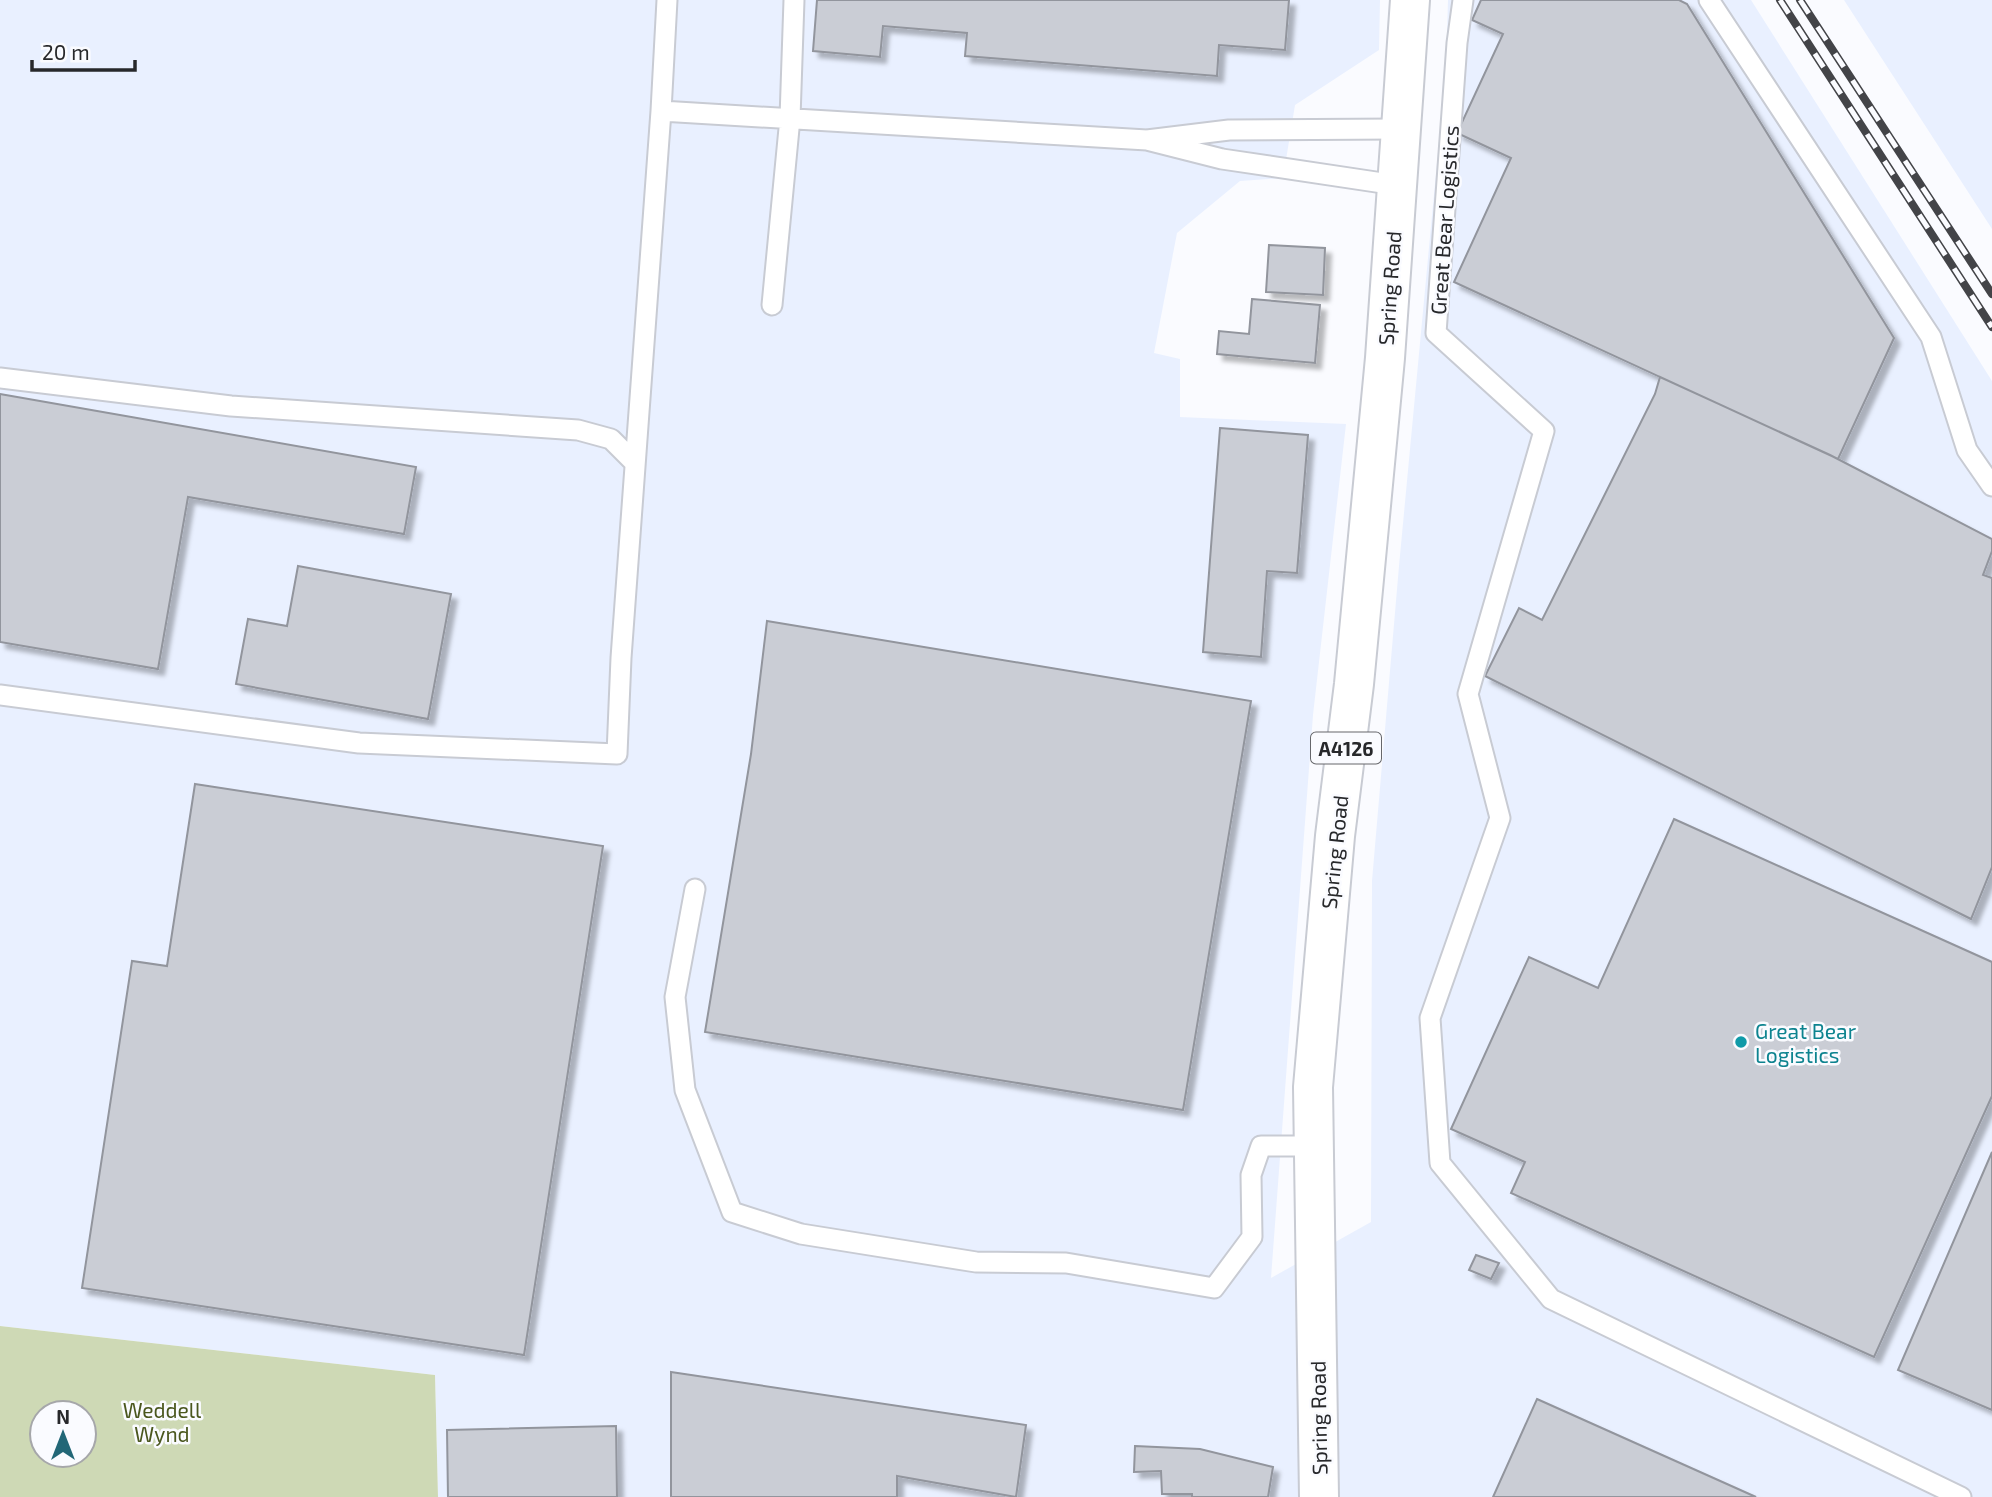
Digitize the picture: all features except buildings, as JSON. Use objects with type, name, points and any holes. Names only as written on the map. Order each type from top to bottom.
[{"type":"main road","name":"Spring Road","points":[[1319,1497],[1313,1087],[1385,358],[1410,0]]},
{"type":"lane","points":[[0,695],[359,743],[617,754],[621,658],[667,0]]},
{"type":"lane","points":[[772,306],[790,118],[794,0]]},
{"type":"lane","name":"Great Bear Logistics","points":[[1463,0],[1457,43],[1436,333],[1544,431],[1468,694],[1500,818],[1430,1018],[1440,1163],[1551,1298],[1961,1497]]},
{"type":"lane","points":[[1709,0],[1931,337],[1967,450],[1992,486]]},
{"type":"lane","points":[[661,111],[1147,140],[1229,130],[1399,129]]},
{"type":"lane","points":[[1147,140],[1223,159],[1396,185]]},
{"type":"lane","points":[[0,378],[231,406],[578,430],[611,439],[635,463]]},
{"type":"lane","points":[[695,889],[675,997],[684,1090],[732,1212],[801,1234],[976,1262],[1066,1263],[1214,1288],[1252,1237],[1251,1175],[1261,1146],[1314,1146]]},
{"type":"shaded area","points":[[0,0],[1380,0],[1379,50],[1295,105],[1283,178],[1240,181],[1177,233],[1154,353],[1180,359],[1180,417],[1346,424],[1313,715],[1271,1278],[1371,1222],[1372,881],[1446,67],[1448,0],[1751,0],[1992,381],[1992,1497],[438,1497],[435,1375],[0,1326]]},
{"type":"shaded area","points":[[1844,0],[1992,0],[1992,229]]},
{"type":"green space","name":"Weddell Wynd","points":[[0,1326],[435,1375],[438,1497],[0,1497]]},
{"type":"railway","points":[[1780,0],[1992,327]]},
{"type":"railway","points":[[1800,0],[1992,294]]},
{"type":"place","name":"Great Bear Logistics","points":[[1741,1042]]}]
